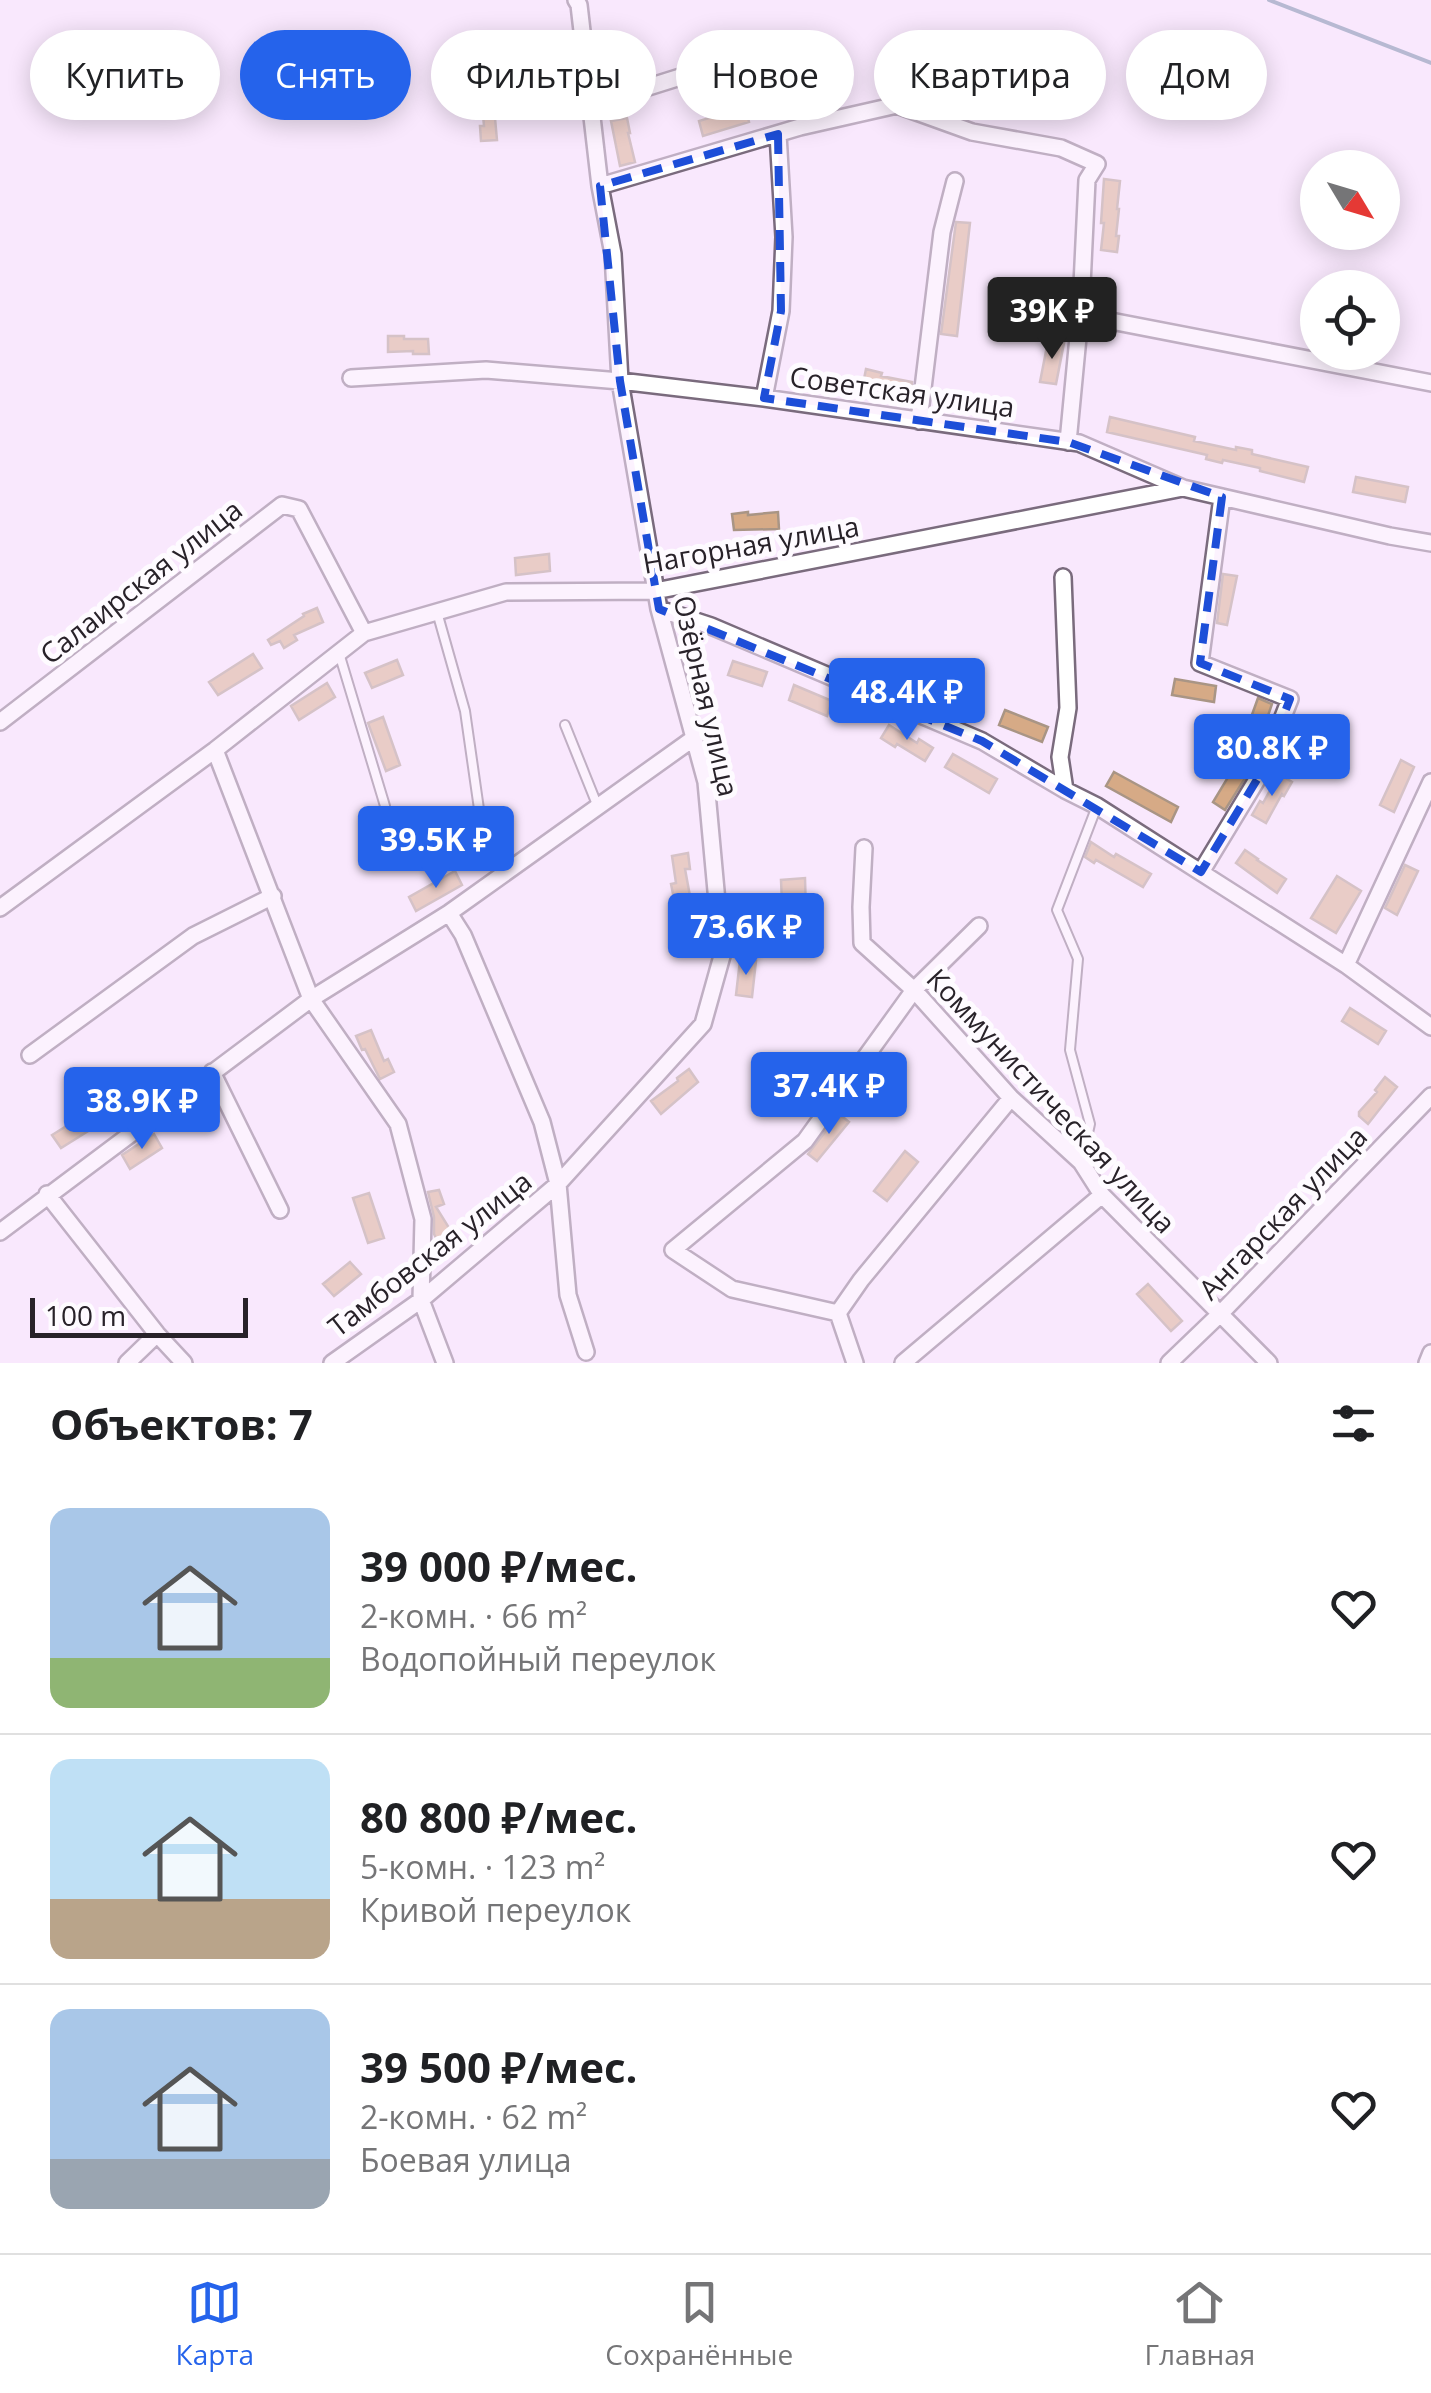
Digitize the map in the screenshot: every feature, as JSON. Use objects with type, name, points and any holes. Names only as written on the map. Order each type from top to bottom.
[{"type":"street","name":"Озёрная улица","points":[[576,0],[581,30]]},
{"type":"street","points":[[600,186],[800,126],[897,105],[972,132],[1061,148],[1097,164],[1087,180],[1068,442]]},
{"type":"street","name":"Озёрная улица","points":[[558,1184],[703,1024],[722,956],[706,782],[658,609],[620,381],[613,254],[592,120]]},
{"type":"street","points":[[764,398],[781,311],[784,237],[778,134]]},
{"type":"street","points":[[919,420],[942,232],[954,180]]},
{"type":"street","points":[[1080,315],[1431,383]]},
{"type":"street","name":"Советская улица","points":[[351,378],[486,370],[620,381],[1080,443],[1183,488],[1431,543]]},
{"type":"street","name":"Нагорная улица","points":[[0,908],[215,750],[364,633],[506,592],[655,591],[1183,488]]},
{"type":"street","points":[[1201,872],[1261,773],[1290,699],[1200,663],[1222,497]]},
{"type":"street","name":"Салаирская улица","points":[[0,722],[282,505],[299,509],[364,633]]},
{"type":"street","points":[[1063,577],[1068,708],[1060,757],[1065,790]]},
{"type":"street","points":[[658,609],[711,626],[982,741],[1098,806],[1346,966],[1431,1028]]},
{"type":"street","points":[[0,1232],[312,999],[450,913],[694,738]]},
{"type":"street","points":[[215,750],[312,999],[398,1124],[422,1220],[421,1300],[445,1363]]},
{"type":"street","points":[[1346,966],[1431,782]]},
{"type":"street","name":"Коммунистическая улица","points":[[864,848],[862,943],[914,990],[1011,1098],[1081,1162],[1102,1196],[1269,1363]]},
{"type":"street","points":[[30,1055],[194,936],[273,896]]},
{"type":"street","points":[[450,913],[463,935],[542,1122],[558,1184],[568,1295],[586,1352]]},
{"type":"street","points":[[838,1313],[732,1289],[674,1250],[806,1142],[914,990],[979,926]]},
{"type":"street","points":[[212,1072],[280,1210]]},
{"type":"street","name":"Ангарская улица","points":[[1169,1363],[1431,1096]]},
{"type":"street","points":[[838,1313],[1011,1098]]},
{"type":"street","name":"Тамбовская улица","points":[[332,1363],[421,1300],[558,1184]]},
{"type":"street","points":[[47,1194],[184,1363]]},
{"type":"street","points":[[903,1363],[1102,1196]]},
{"type":"street","points":[[838,1313],[855,1363]]},
{"type":"street","points":[[127,1363],[157,1334]]},
{"type":"street","points":[[1427,1363],[1431,1353]]},
{"type":"lane","points":[[437,612],[465,711],[480,816]]},
{"type":"lane","points":[[339,653],[385,806]]},
{"type":"lane","points":[[565,725],[598,807]]},
{"type":"lane","points":[[1081,1162],[1090,1124],[1070,1050],[1078,960],[1057,910],[1098,806]]},
{"type":"highlighted area","points":[[778,134],[781,311],[764,398],[1068,442],[1222,497],[1200,663],[1290,699],[1261,773],[1201,872],[982,741],[659,609],[620,381],[600,186]]},
{"type":"building","points":[[483,120],[495,120],[497,140],[481,141],[480,126],[484,126]]},
{"type":"building","points":[[627,120],[635,162],[620,166],[611,121]]},
{"type":"building","points":[[748,120],[749,122],[703,136],[699,121]]},
{"type":"building","points":[[1104,179],[1120,181],[1117,252],[1101,250]]},
{"type":"building","points":[[956,222],[970,223],[957,336],[941,334]]},
{"type":"building","points":[[388,336],[428,339],[429,354],[388,352]]},
{"type":"building","points":[[1048,341],[1064,343],[1056,384],[1040,382]]},
{"type":"building","points":[[866,369],[912,382],[910,398],[863,384]]},
{"type":"building","points":[[1110,417],[1308,467],[1304,482],[1107,432]]},
{"type":"building","points":[[1356,477],[1408,487],[1405,502],[1353,492]]},
{"type":"building","points":[[778,512],[779,529],[734,530],[732,514]]},
{"type":"building","points":[[549,554],[550,571],[516,575],[515,558]]},
{"type":"building","points":[[1223,574],[1237,576],[1227,625],[1217,623]]},
{"type":"building","points":[[317,608],[323,622],[294,635],[297,640],[284,648],[280,641],[271,645],[268,640]]},
{"type":"building","points":[[253,654],[262,668],[218,695],[209,682]]},
{"type":"building","points":[[397,660],[403,675],[372,688],[365,673]]},
{"type":"building","points":[[733,661],[767,672],[762,686],[728,675]]},
{"type":"building","points":[[1175,679],[1216,686],[1214,702],[1172,695]]},
{"type":"building","points":[[327,683],[335,697],[299,720],[291,706]]},
{"type":"building","points":[[794,685],[832,701],[827,716],[789,700]]},
{"type":"building","points":[[1258,698],[1272,704],[1259,742],[1244,737]]},
{"type":"building","points":[[1005,710],[1048,727],[1042,742],[999,725]]},
{"type":"building","points":[[383,717],[400,765],[386,771],[368,723]]},
{"type":"building","points":[[889,725],[933,748],[925,761],[881,738]]},
{"type":"building","points":[[953,754],[997,779],[989,793],[945,767]]},
{"type":"building","points":[[1401,760],[1414,767],[1394,812],[1380,805]]},
{"type":"building","points":[[1236,764],[1249,772],[1225,810],[1213,802]]},
{"type":"building","points":[[1114,772],[1178,807],[1171,822],[1106,786]]},
{"type":"building","points":[[1279,774],[1292,782],[1266,823],[1252,815]]},
{"type":"building","points":[[1091,842],[1151,874],[1143,887],[1085,857]]},
{"type":"building","points":[[1245,850],[1286,879],[1277,893],[1236,863]]},
{"type":"building","points":[[688,853],[690,869],[685,869],[690,896],[674,899],[672,856]]},
{"type":"building","points":[[1405,865],[1418,871],[1397,915],[1385,908]]},
{"type":"building","points":[[455,871],[462,885],[416,911],[409,897]]},
{"type":"building","points":[[1337,876],[1361,891],[1336,933],[1311,918]]},
{"type":"building","points":[[805,878],[807,947],[786,948],[785,927],[746,929],[745,904],[782,903],[781,880]]},
{"type":"building","points":[[740,960],[756,961],[752,997],[736,995]]},
{"type":"building","points":[[1350,1008],[1386,1031],[1378,1044],[1342,1021]]},
{"type":"building","points":[[371,1030],[384,1061],[388,1059],[394,1072],[380,1079],[356,1036]]},
{"type":"building","points":[[689,1069],[698,1082],[661,1114],[651,1101]]},
{"type":"building","points":[[1385,1077],[1397,1087],[1368,1124],[1359,1112]]},
{"type":"building","points":[[839,1114],[849,1122],[817,1161],[808,1154]]},
{"type":"building","points":[[81,1117],[90,1130],[61,1148],[52,1135]]},
{"type":"building","points":[[154,1134],[162,1148],[130,1169],[122,1155]]},
{"type":"building","points":[[905,1151],[918,1162],[887,1201],[874,1191]]},
{"type":"building","points":[[439,1190],[444,1204],[436,1207],[451,1231],[437,1240],[428,1192]]},
{"type":"building","points":[[369,1193],[384,1238],[368,1243],[353,1198]]},
{"type":"building","points":[[350,1262],[361,1274],[334,1296],[323,1284]]},
{"type":"building","points":[[1148,1284],[1182,1321],[1171,1331],[1137,1294]]},
{"type":"waterway","points":[[1269,0],[1431,63]]}]
